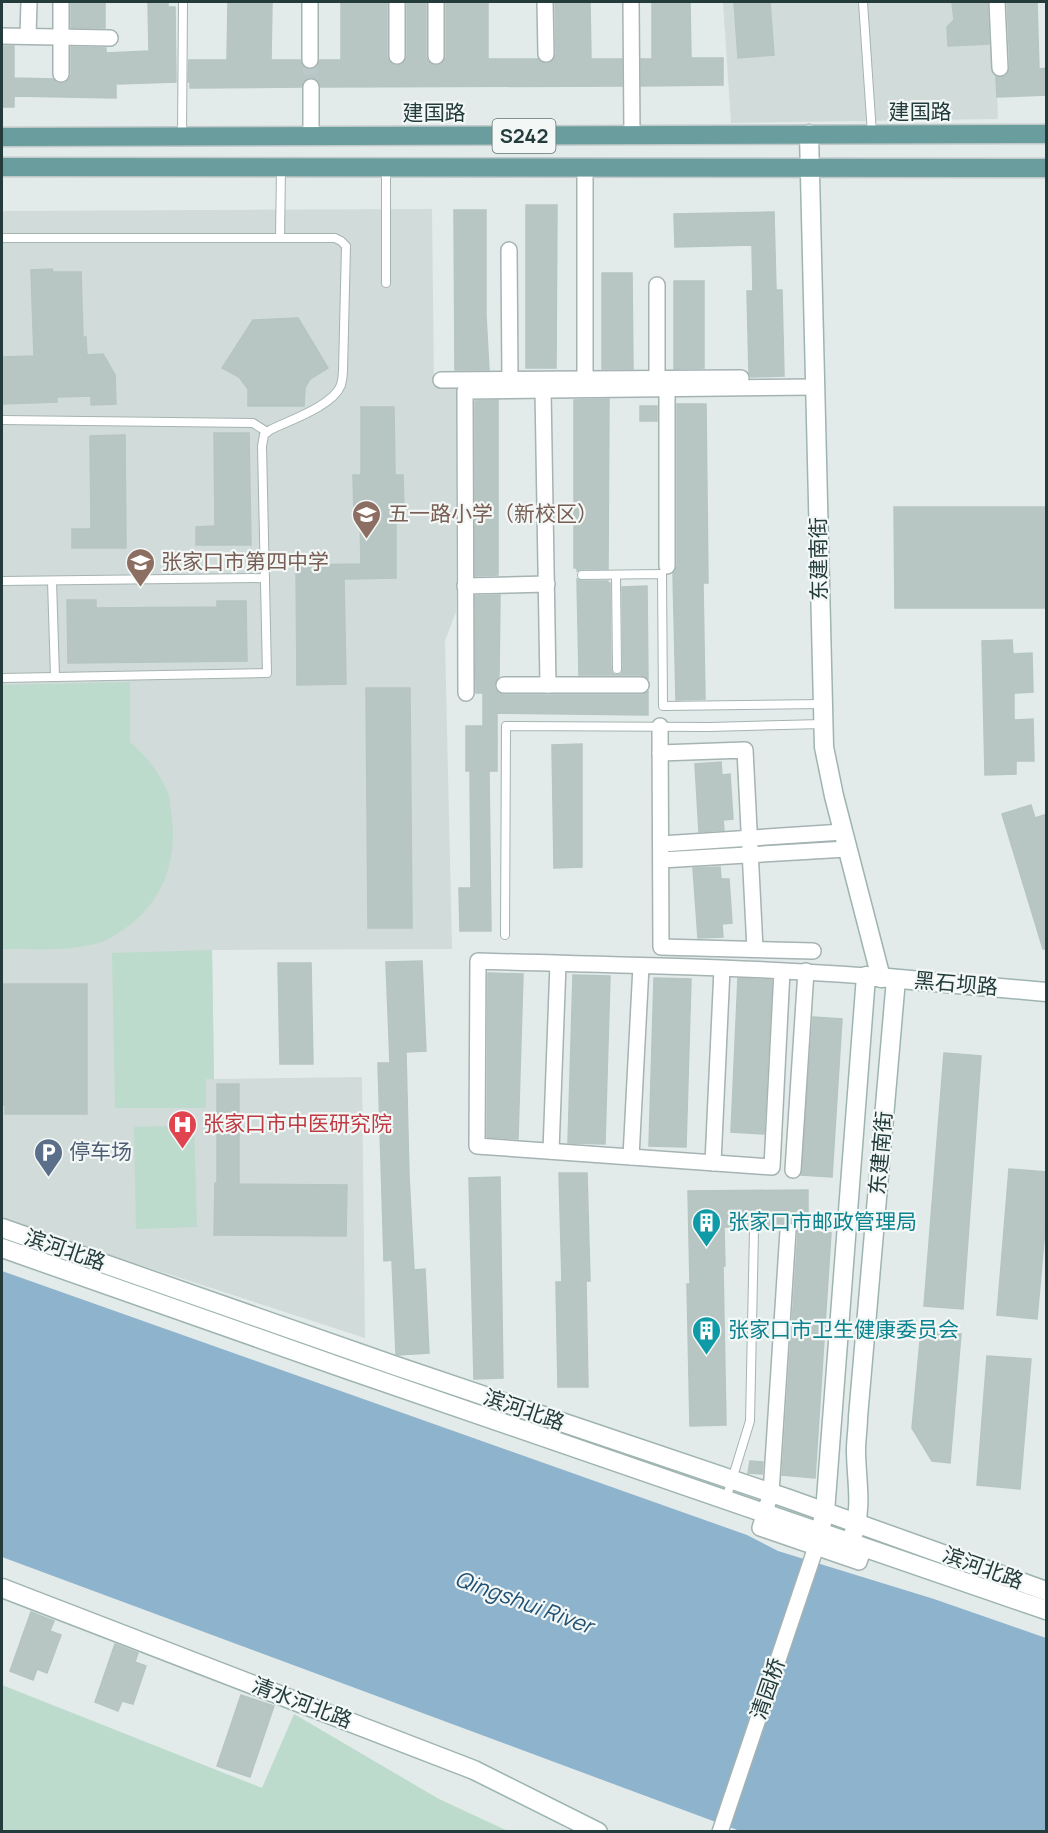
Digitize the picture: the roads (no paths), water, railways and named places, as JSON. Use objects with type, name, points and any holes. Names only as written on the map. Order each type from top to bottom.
[{"type":"main road","name":"建国路","points":[[2,137],[1047,134]]},
{"type":"main road","points":[[281,136],[281,169]]},
{"type":"main road","points":[[311,136],[311,169]]},
{"type":"main road","name":"S242","points":[[2,167],[1047,168]]},
{"type":"street","points":[[28,36],[29,2]]},
{"type":"street","points":[[61,2],[61,74]]},
{"type":"street","points":[[310,2],[310,60]]},
{"type":"street","points":[[396,2],[397,56]]},
{"type":"street","points":[[436,2],[436,56]]},
{"type":"street","points":[[545,2],[546,54]]},
{"type":"street","points":[[631,2],[632,135]]},
{"type":"street","points":[[997,2],[1000,68]]},
{"type":"street","points":[[2,36],[110,38]]},
{"type":"street","points":[[311,87],[311,136]]},
{"type":"street","name":"东建南街","points":[[808,134],[824,747],[834,796],[881,978],[856,1450],[859,1504],[858,1550]]},
{"type":"street","points":[[585,168],[585,379]]},
{"type":"street","points":[[509,250],[510,379]]},
{"type":"street","points":[[657,285],[667,566]]},
{"type":"street","points":[[466,693],[465,391],[543,390],[742,378]]},
{"type":"street","points":[[441,380],[585,379],[662,384],[815,387]]},
{"type":"street","points":[[543,390],[548,685]]},
{"type":"street","points":[[465,586],[547,584]]},
{"type":"street","points":[[504,685],[641,685]]},
{"type":"street","points":[[660,726],[661,947],[813,951]]},
{"type":"street","points":[[660,753],[745,750],[755,949]]},
{"type":"street","points":[[661,844],[749,838],[845,840]]},
{"type":"street","points":[[661,860],[750,855],[845,840]]},
{"type":"street","points":[[782,971],[772,1167],[477,1146],[478,961],[806,971],[881,978]]},
{"type":"street","points":[[551,1151],[558,964]]},
{"type":"street","points":[[631,1157],[641,966]]},
{"type":"street","points":[[713,1162],[722,969]]},
{"type":"street","points":[[793,1170],[806,971]]},
{"type":"street","name":"东建南街","points":[[817,1539],[825,1512],[881,978]]},
{"type":"street","name":"黑石坝路","points":[[881,978],[1047,992]]},
{"type":"street","name":"滨河北路","points":[[2,1228],[396,1366],[771,1493],[1047,1591]]},
{"type":"street","points":[[762,1520],[771,1493],[788,1232]]},
{"type":"street","name":"滨河北路","points":[[2,1248],[726,1499],[762,1520],[1047,1610]]},
{"type":"street","name":"清园桥","points":[[720,1832],[817,1539]]},
{"type":"street","name":"清水河北路","points":[[2,1588],[464,1766],[598,1832]]},
{"type":"lane","points":[[182,136],[183,2]]},
{"type":"lane","points":[[863,2],[872,134]]},
{"type":"lane","points":[[386,168],[386,283]]},
{"type":"lane","points":[[280,238],[281,169]]},
{"type":"lane","points":[[2,238],[335,238],[346,246],[341,386],[325,404],[264,435],[262,446],[267,673],[2,678]]},
{"type":"lane","points":[[2,420],[254,423],[267,432]]},
{"type":"lane","points":[[616,574],[617,669]]},
{"type":"lane","points":[[582,575],[662,574],[663,706],[822,704]]},
{"type":"lane","points":[[2,581],[265,578]]},
{"type":"lane","points":[[52,581],[55,677]]},
{"type":"lane","points":[[505,935],[506,726],[710,727],[823,724]]},
{"type":"lane","points":[[726,1499],[750,1421],[754,1230]]},
{"type":"water","name":"Qingshui River","points":[[2,1271],[747,1535],[778,1551],[934,1599],[1046,1638],[1046,1831],[740,1831],[2,1557]]},
{"type":"tunnel","points":[[310,60],[311,87]]},
{"type":"place","name":"五一路小学（新校区）","points":[[367,540]]},
{"type":"place","name":"张家口市第四中学","points":[[140,588]]},
{"type":"place","name":"张家口市中医研究院","points":[[182,1150]]},
{"type":"place","name":"停车场","points":[[48,1178]]},
{"type":"place","name":"张家口市邮政管理局","points":[[707,1248]]},
{"type":"place","name":"张家口市卫生健康委员会","points":[[707,1356]]}]
